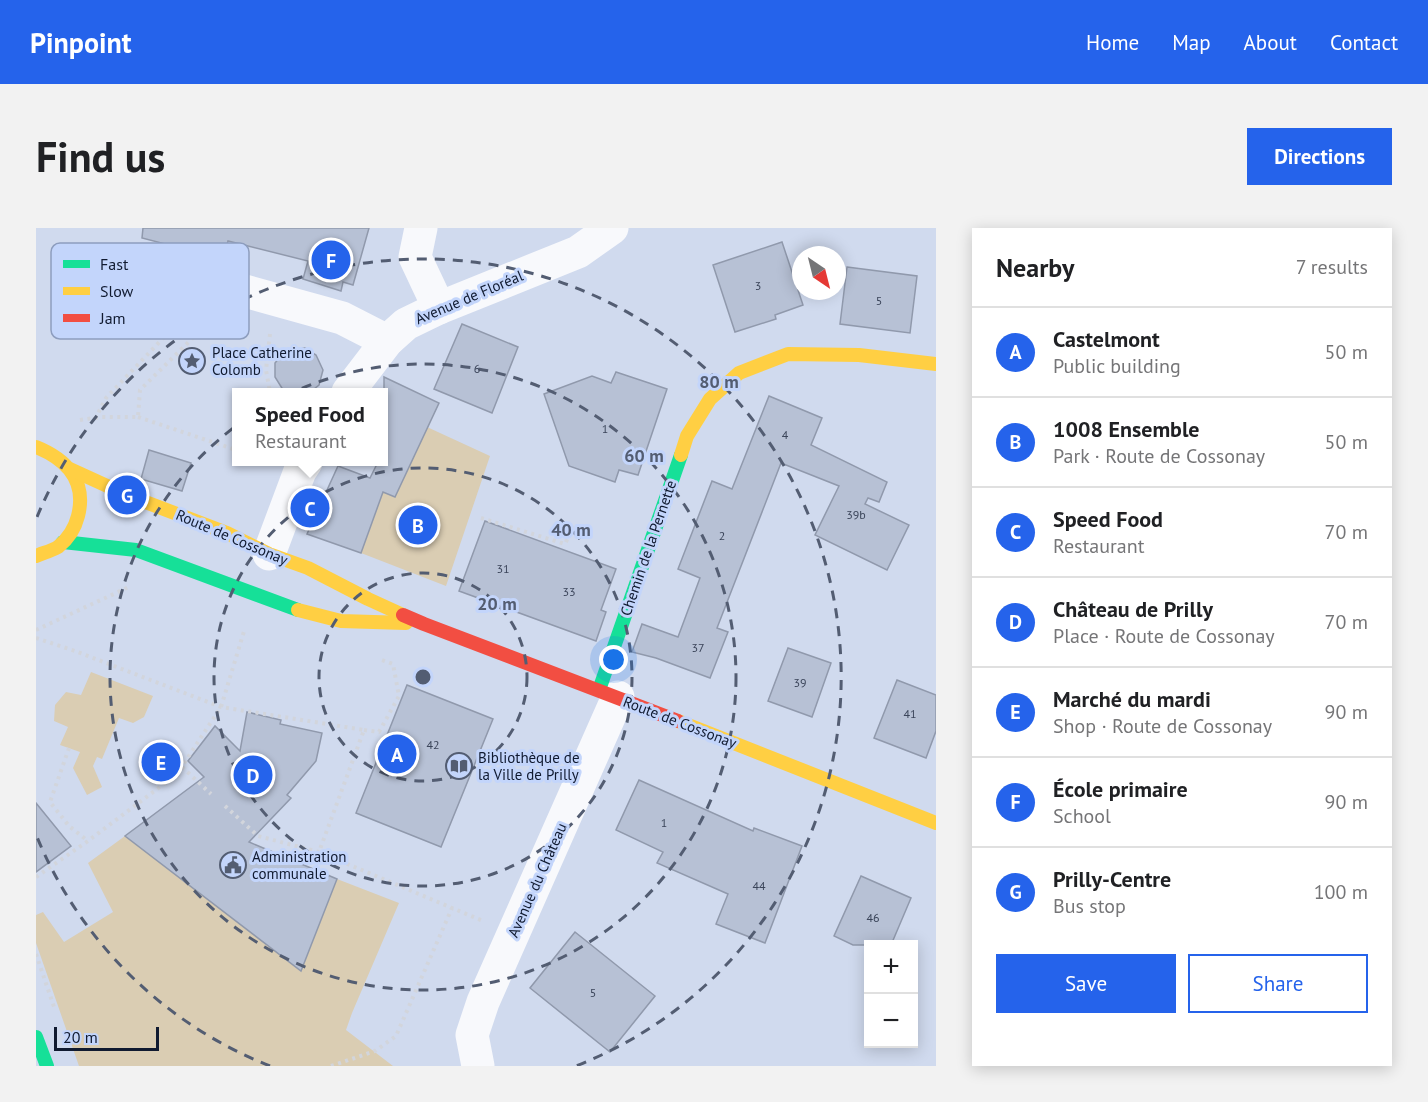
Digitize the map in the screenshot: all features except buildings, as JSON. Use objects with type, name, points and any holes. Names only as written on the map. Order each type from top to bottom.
[{"type":"main road","name":"Chemin de la Pernette","points":[[608,694],[687,436],[710,399],[740,374],[788,354],[859,355],[936,364]]},
{"type":"main road","name":"Route de Cossonay","points":[[36,447],[48,450],[70,469],[127,495],[227,533],[269,554],[308,568],[368,599],[424,624],[936,823]]},
{"type":"main road","points":[[36,556],[50,552],[63,542],[73,529],[79,514],[78,483],[70,469]]},
{"type":"main road","name":"Route de Cossonay","points":[[63,542],[136,550],[293,609],[341,621],[424,624]]},
{"type":"main road","points":[[36,1037],[47,1066]]},
{"type":"street","points":[[421,228],[415,257],[439,308]]},
{"type":"street","name":"Avenue de Floréal","points":[[352,388],[387,340],[406,324],[439,308],[578,252],[612,228]]},
{"type":"street","points":[[249,292],[342,318],[387,340]]},
{"type":"street","points":[[269,554],[303,466]]},
{"type":"street","name":"Avenue du Château","points":[[478,1066],[472,1035],[483,1002],[513,934],[608,694]]},
{"type":"path","points":[[269,388],[266,370],[273,300]]},
{"type":"path","points":[[95,418],[106,398],[162,339]]},
{"type":"path","points":[[138,417],[140,390],[192,339]]},
{"type":"path","points":[[80,420],[138,417],[232,448]]},
{"type":"path","points":[[481,518],[565,544],[574,525]]},
{"type":"path","points":[[36,630],[133,585]]},
{"type":"path","points":[[36,877],[177,774],[221,707],[246,623]]},
{"type":"path","points":[[36,638],[221,707],[379,732],[399,696],[393,664],[375,657]]},
{"type":"path","points":[[319,852],[364,730]]},
{"type":"path","points":[[69,748],[50,802],[69,826],[88,841]]},
{"type":"path","points":[[182,767],[211,794]]},
{"type":"path","points":[[225,806],[258,836],[319,852],[513,934]]},
{"type":"path","points":[[331,1066],[375,1051],[396,1035],[452,908]]},
{"type":"shaded area","points":[[427,427],[490,456],[446,586],[361,553],[383,492],[395,497]]},
{"type":"shaded area","points":[[91,672],[153,696],[144,717],[133,723],[119,718],[102,759],[97,757],[93,766],[102,787],[87,795],[73,768],[80,752],[60,745],[68,727],[54,721],[55,705],[66,692],[81,695]]},
{"type":"shaded area","points":[[125,836],[301,970],[337,879],[399,903],[346,1030],[393,1066],[79,1066],[36,943],[36,915],[43,912],[64,942],[113,912],[88,863]]},
{"type":"traffic: fast","points":[[599,690],[681,455]]},
{"type":"traffic: fast","points":[[63,542],[136,550],[298,610]]},
{"type":"traffic: fast","points":[[36,1037],[47,1066]]},
{"type":"traffic: slow","points":[[681,455],[687,436],[710,399],[739,373],[788,354],[859,355],[936,364]]},
{"type":"traffic: slow","points":[[36,447],[56,458],[72,473],[77,482],[80,503],[78,516],[71,533],[58,547],[36,556]]},
{"type":"traffic: slow","points":[[70,469],[127,495],[227,533],[269,554],[308,568],[403,615]]},
{"type":"traffic: slow","points":[[298,610],[341,621],[406,623]]},
{"type":"traffic: slow","points":[[678,721],[936,823]]},
{"type":"traffic: jam","points":[[403,615],[678,721]]},
{"type":"place","name":"École primaire","points":[[331,260]]},
{"type":"place","name":"Place Catherine Colomb","points":[[192,361]]},
{"type":"place","name":"Prilly-Centre","points":[[127,495]]},
{"type":"place","name":"Speed Food","points":[[310,508]]},
{"type":"place","name":"1008 Ensemble","points":[[418,525]]},
{"type":"place","name":"Castelmont","points":[[397,754]]},
{"type":"place","name":"Marché du mardi","points":[[161,762]]},
{"type":"place","name":"Bibliothèque de la Ville de Prilly","points":[[459,766]]},
{"type":"place","name":"Château de Prilly","points":[[253,775]]},
{"type":"place","name":"Administration communale","points":[[233,865]]}]
